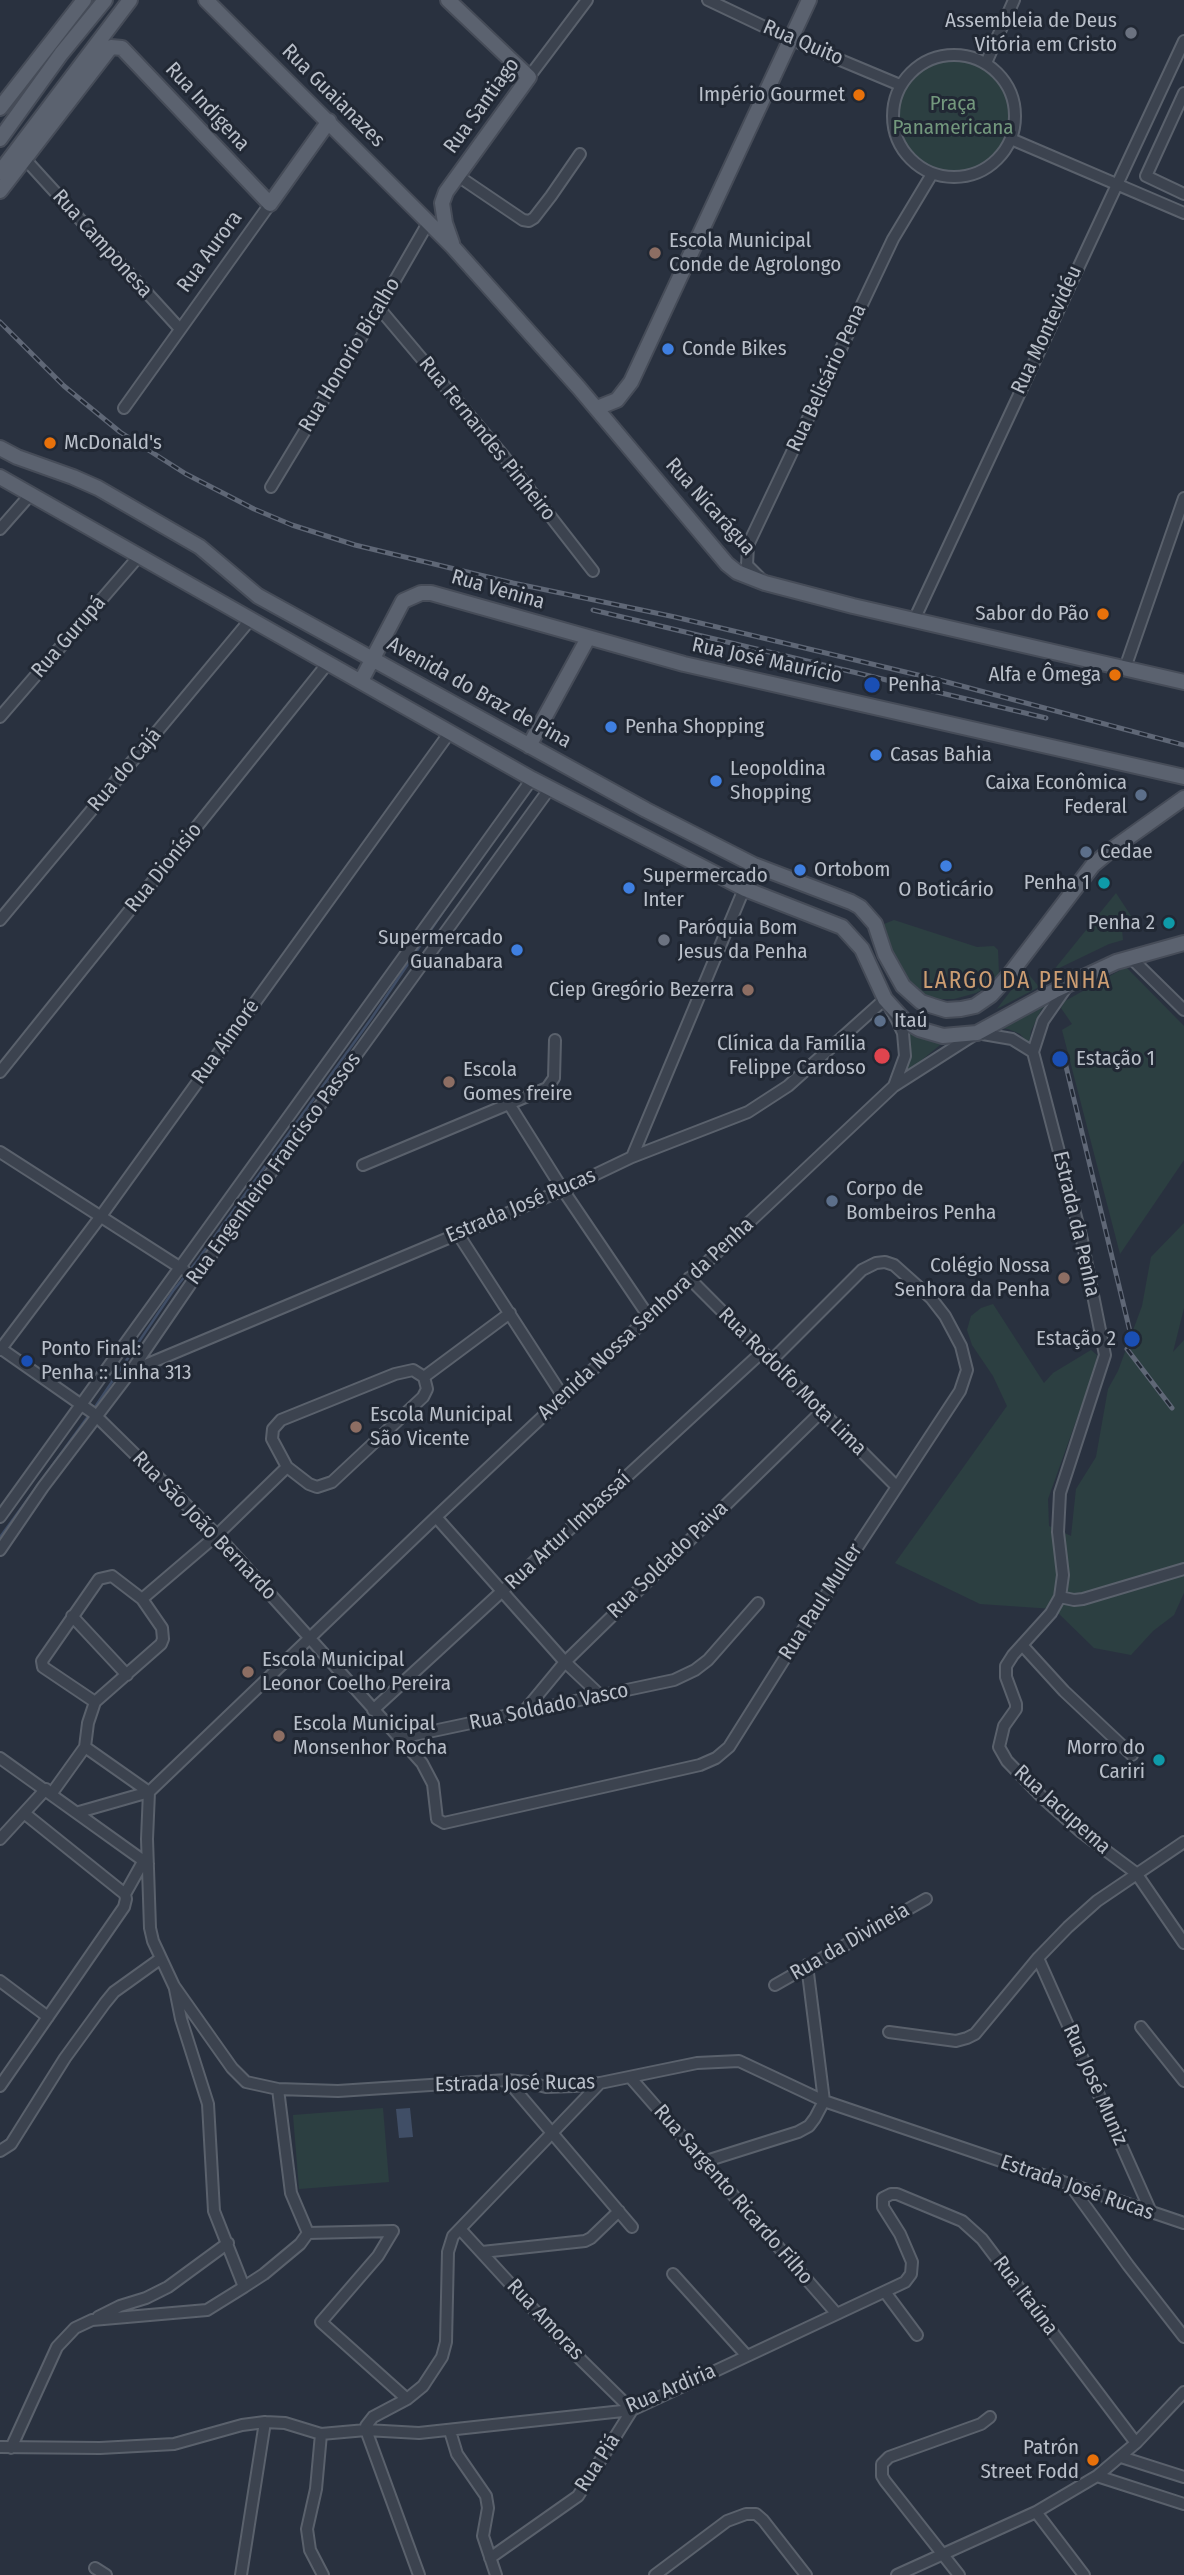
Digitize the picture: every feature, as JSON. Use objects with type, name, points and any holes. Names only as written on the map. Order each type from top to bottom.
[{"type":"main road","points":[[0,108],[84,0]]},
{"type":"main road","points":[[0,139],[61,54],[105,0]]},
{"type":"main road","points":[[0,172],[130,0]]},
{"type":"main road","name":"Rua Guaianazes","points":[[206,0],[428,223]]},
{"type":"main road","points":[[447,0],[529,76]]},
{"type":"main road","points":[[597,408],[617,400],[631,382],[809,0]]},
{"type":"main road","name":"Rua Indígena","points":[[24,159],[111,47],[122,48],[270,204]]},
{"type":"main road","name":"Rua Santiago","points":[[453,247],[442,203],[446,192],[529,76]]},
{"type":"main road","name":"Rua Aurora","points":[[270,204],[329,121]]},
{"type":"main road","points":[[0,191],[24,159]]},
{"type":"main road","name":"Rua Nicarágua","points":[[428,223],[453,247],[597,408],[727,564],[737,572],[765,583],[914,621],[1184,682]]},
{"type":"main road","name":"Avenida do Braz de Pina","points":[[0,448],[98,488],[200,548],[258,596],[646,810],[754,865],[860,907],[875,924],[885,954],[903,986],[921,1002],[946,1010],[961,1009],[983,1002],[1010,974],[1093,864],[1184,798]]},
{"type":"main road","points":[[0,477],[532,779],[745,889],[842,927],[862,950],[884,999],[905,1021],[934,1035],[951,1037],[977,1032],[1069,985],[1131,958],[1184,943]]},
{"type":"main road","name":"Rua Venina","points":[[361,681],[403,601],[421,593],[431,593],[588,638]]},
{"type":"main road","points":[[529,746],[588,638]]},
{"type":"main road","name":"Rua José Maurício","points":[[588,638],[684,664],[1184,777]]},
{"type":"street","name":"Rua Santiago","points":[[529,76],[587,0]]},
{"type":"street","name":"Rua Quito","points":[[708,0],[790,39],[900,85]]},
{"type":"street","points":[[986,62],[1014,0]]},
{"type":"street","name":"Rua Montevidéu","points":[[914,621],[1184,41]]},
{"type":"street","points":[[966,55],[986,62],[1005,78],[1013,97],[1016,118],[1011,139],[992,164],[975,173],[951,177],[932,174],[906,155],[893,126],[893,105],[900,85],[923,62],[940,56],[966,55]]},
{"type":"street","points":[[1184,93],[1146,176],[1184,194]]},
{"type":"street","points":[[1011,139],[1184,213]]},
{"type":"street","points":[[458,176],[523,220],[529,221],[534,218],[580,154]]},
{"type":"street","name":"Rua Camponesa","points":[[24,159],[180,329]]},
{"type":"street","name":"Rua Belisário Pena","points":[[765,583],[747,565],[748,545],[893,239],[932,174]]},
{"type":"street","name":"Rua Aurora","points":[[124,408],[270,204]]},
{"type":"street","name":"Rua Honorio Bicalho","points":[[271,487],[428,223]]},
{"type":"street","name":"Rua Fernandes Pinheiro","points":[[379,308],[502,454],[593,572]]},
{"type":"street","points":[[0,529],[30,495]]},
{"type":"street","points":[[1125,668],[1184,498]]},
{"type":"street","name":"Rua Gurupá","points":[[0,717],[139,556]]},
{"type":"street","name":"Rua do Cajá","points":[[0,920],[250,620]]},
{"type":"street","name":"Rua Dionísio","points":[[0,1072],[328,663]]},
{"type":"street","name":"Rua Aimoré","points":[[0,1349],[101,1216],[450,732]]},
{"type":"street","name":"Rua Engenheiro Francisco Passos","points":[[0,1550],[89,1411],[358,1037],[532,779]]},
{"type":"street","name":"Rua Engenheiro Francisco Passos","points":[[0,1517],[89,1411],[131,1371],[188,1271],[358,1037],[550,788]]},
{"type":"street","points":[[506,816],[522,827]]},
{"type":"street","points":[[632,1157],[754,865]]},
{"type":"street","points":[[1131,958],[1184,1010]]},
{"type":"street","points":[[894,1086],[977,1032],[1012,1039],[1033,1052],[1043,1021],[1069,985]]},
{"type":"street","name":"Estrada José Rucas","points":[[131,1371],[563,1190],[632,1157],[728,1120],[768,1100],[788,1086],[884,999]]},
{"type":"street","name":"Avenida Nossa Senhora da Penha","points":[[149,1792],[436,1517],[894,1086],[905,1056],[905,1046],[903,1033],[884,999]]},
{"type":"street","points":[[363,1165],[552,1084],[555,1040]]},
{"type":"street","name":"Estrada da Penha","points":[[1033,1052],[1082,1240],[1105,1355],[1060,1493],[1058,1531],[1063,1575],[1060,1597]]},
{"type":"street","points":[[509,1104],[563,1190],[649,1317]]},
{"type":"street","points":[[0,1152],[188,1271]]},
{"type":"street","points":[[458,1234],[564,1398]]},
{"type":"street","name":"Rua Paul Muller","points":[[400,1738],[422,1763],[433,1784],[438,1819],[444,1823],[700,1765],[716,1758],[735,1738],[960,1391],[967,1370],[961,1346],[945,1316],[931,1298],[894,1265],[885,1262],[862,1270],[771,1361]]},
{"type":"street","name":"Rua Rodolfo Mota Lima","points":[[689,1278],[896,1486]]},
{"type":"street","points":[[424,1377],[510,1313]]},
{"type":"street","name":"Rua São João Bernardo","points":[[0,1349],[89,1411],[218,1535],[310,1638]]},
{"type":"street","name":"Rua Artur Imbassaí","points":[[373,1710],[762,1352]]},
{"type":"street","points":[[413,1370],[424,1377],[427,1389],[423,1397],[332,1482],[317,1487],[309,1484],[287,1467],[272,1439],[273,1429],[281,1420],[396,1374],[413,1370]]},
{"type":"street","name":"Rua Soldado Paiva","points":[[522,1714],[565,1662],[821,1412]]},
{"type":"street","points":[[142,1599],[218,1535],[287,1467]]},
{"type":"street","points":[[436,1517],[565,1662],[602,1697]]},
{"type":"street","points":[[1060,1597],[1083,1599],[1184,1569]]},
{"type":"street","points":[[0,1839],[49,1791],[85,1747],[88,1723],[95,1702],[161,1644],[162,1628],[142,1599],[112,1576],[99,1579],[42,1661],[42,1665],[95,1702]]},
{"type":"street","name":"Rua Jacupema","points":[[1060,1597],[1051,1613],[1013,1655],[1005,1670],[1016,1709],[1004,1726],[999,1747],[1007,1761],[1045,1800],[1081,1832],[1136,1873],[1184,1943]]},
{"type":"street","name":"Rua Soldado Vasco","points":[[400,1738],[663,1684],[695,1670],[708,1660],[758,1603]]},
{"type":"street","points":[[72,1616],[127,1675]]},
{"type":"street","points":[[310,1638],[400,1738]]},
{"type":"street","points":[[1022,1645],[1064,1691],[1132,1755]]},
{"type":"street","points":[[85,1747],[149,1792]]},
{"type":"street","points":[[0,1758],[146,1862],[123,1892],[124,1907],[0,2086]]},
{"type":"street","points":[[79,1812],[149,1792]]},
{"type":"street","name":"Estrada José Rucas","points":[[149,1792],[146,1862],[150,1928],[160,1959],[174,1986],[238,2074],[254,2084],[278,2089],[338,2091],[508,2080],[546,2087],[600,2083],[697,2063],[739,2061],[824,2101],[1184,2224]]},
{"type":"street","points":[[24,1813],[123,1892]]},
{"type":"street","points":[[889,2032],[956,2041],[979,2031],[1038,1958],[1097,1901],[1184,1842]]},
{"type":"street","name":"Rua da Divineia","points":[[775,1985],[926,1899]]},
{"type":"street","name":"Rua José Muniz","points":[[1038,1958],[1151,2212]]},
{"type":"street","points":[[0,2151],[11,2144],[65,2058],[104,2003],[114,1992],[160,1959]]},
{"type":"street","points":[[703,2162],[803,2129],[815,2118],[824,2101],[807,1965]]},
{"type":"street","points":[[0,1982],[48,2017]]},
{"type":"street","points":[[174,1986],[181,2019],[208,2104],[214,2211],[244,2287]]},
{"type":"street","points":[[1141,2028],[1184,2081]]},
{"type":"street","name":"Rua Sargento Ricardo Filho","points":[[630,2077],[836,2313]]},
{"type":"street","points":[[508,2080],[632,2227]]},
{"type":"street","points":[[419,2575],[366,2426],[373,2417],[407,2399],[423,2386],[442,2357],[446,2342],[448,2252],[453,2236],[600,2083]]},
{"type":"street","points":[[278,2089],[291,2193],[308,2233]]},
{"type":"street","points":[[1070,2186],[1184,2337]]},
{"type":"street","name":"Rua Itaúna","points":[[911,2274],[909,2252],[885,2213],[883,2198],[887,2194],[897,2194],[967,2224],[982,2239],[1136,2443]]},
{"type":"street","points":[[482,2252],[585,2241],[619,2211]]},
{"type":"street","name":"Rua Amoras","points":[[460,2229],[569,2348],[632,2410]]},
{"type":"street","points":[[308,2233],[393,2231],[378,2256],[321,2322],[407,2399]]},
{"type":"street","points":[[92,2320],[207,2310],[264,2274],[300,2244],[308,2233]]},
{"type":"street","points":[[228,2243],[168,2287],[75,2328],[57,2347],[5,2447],[100,2448],[174,2444],[242,2425],[265,2422],[285,2423],[321,2434],[316,2489],[307,2529],[310,2550],[323,2575]]},
{"type":"street","points":[[673,2274],[747,2356]]},
{"type":"street","name":"Rua Ardiria","points":[[321,2434],[366,2430],[405,2433],[450,2431],[632,2410],[885,2292],[905,2282],[911,2274]]},
{"type":"street","points":[[885,2292],[917,2335]]},
{"type":"street","points":[[897,2575],[1036,2512],[1097,2476],[1136,2443],[1184,2392]]},
{"type":"street","name":"Rua Piá","points":[[489,2558],[578,2496],[632,2410]]},
{"type":"street","points":[[959,2575],[885,2481],[881,2469],[884,2459],[888,2457],[981,2424],[990,2417]]},
{"type":"street","points":[[241,2575],[265,2422]]},
{"type":"street","points":[[450,2431],[457,2454],[485,2496],[488,2508],[483,2536],[496,2575]]},
{"type":"street","points":[[1121,2457],[1184,2477]]},
{"type":"street","points":[[1097,2476],[1184,2504]]},
{"type":"street","points":[[1036,2512],[1084,2575]]},
{"type":"street","points":[[655,2575],[727,2521],[746,2514],[756,2514],[764,2520],[806,2575]]},
{"type":"street","points":[[95,2567],[106,2575]]},
{"type":"green space","name":"Praça Panamericana","points":[[953,60],[974,65],[992,77],[1004,95],[1009,116],[1004,137],[992,155],[974,167],[953,172],[932,167],[914,155],[902,137],[897,116],[902,95],[914,77],[932,65]]},
{"type":"green space","points":[[1116,893],[1137,925],[1122,930],[1123,940],[1053,971]]},
{"type":"green space","points":[[894,920],[977,947],[994,946],[998,950],[999,974],[991,985],[976,993],[954,999],[932,999],[914,988],[900,971],[879,926]]},
{"type":"green space","points":[[1126,967],[1184,1026],[1184,1160],[1120,1254],[1062,1030],[1072,1024],[1061,1008],[1065,1001]]},
{"type":"green space","points":[[1026,971],[1039,987],[997,1009]]},
{"type":"green space","points":[[1063,989],[1041,1010],[1031,1031],[1029,1044],[1020,1034],[1008,1029],[975,1026]]},
{"type":"green space","points":[[908,1015],[924,1024],[946,1028],[975,1026],[940,1045],[900,1078]]},
{"type":"green space","points":[[1184,1223],[1184,1308],[1173,1352],[1184,1340],[1184,1593],[1174,1615],[1153,1631],[1131,1655],[1094,1648],[1054,1609],[980,1604],[895,1563],[1007,1406],[993,1376],[972,1345],[967,1330],[971,1316],[981,1308],[993,1304],[1044,1383],[1053,1373],[1091,1350],[1097,1355],[1095,1368],[1048,1499],[1049,1526],[1071,1536],[1076,1489],[1096,1457],[1108,1389],[1118,1371],[1142,1306],[1151,1257]]},
{"type":"green space","points":[[383,2108],[389,2182],[299,2189],[293,2115]]},
{"type":"water","points":[[410,2108],[413,2137],[399,2138],[396,2109]]},
{"type":"waterway","points":[[93,1410],[173,1291],[371,1019],[453,897]]},
{"type":"waterway","points":[[0,1537],[89,1415]]},
{"type":"railway","points":[[0,322],[64,386],[120,432],[186,474],[292,525],[355,545],[513,583],[675,617],[943,681],[1184,745]]},
{"type":"railway","points":[[593,610],[1046,718]]},
{"type":"railway","points":[[1064,1058],[1133,1344]]},
{"type":"railway","points":[[1127,1349],[1172,1408]]},
{"type":"place","name":"Assembleia de Deus Vitória em Cristo","points":[[1131,33]]},
{"type":"place","name":"Império Gourmet","points":[[859,95]]},
{"type":"place","name":"Escola Municipal Conde de Agrolongo","points":[[655,253]]},
{"type":"place","name":"Conde Bikes","points":[[668,349]]},
{"type":"place","name":"McDonald's","points":[[50,443]]},
{"type":"place","name":"Sabor do Pão","points":[[1103,614]]},
{"type":"place","name":"Alfa e Ômega","points":[[1115,675]]},
{"type":"place","name":"Penha","points":[[872,685]]},
{"type":"place","name":"Penha Shopping","points":[[611,727]]},
{"type":"place","name":"Casas Bahia","points":[[876,755]]},
{"type":"place","name":"Leopoldina Shopping","points":[[716,781]]},
{"type":"place","name":"Caixa Econômica Federal","points":[[1141,795]]},
{"type":"place","name":"Cedae","points":[[1086,852]]},
{"type":"place","name":"O Boticário","points":[[946,866]]},
{"type":"place","name":"Ortobom","points":[[800,870]]},
{"type":"place","name":"Penha 1","points":[[1104,883]]},
{"type":"place","name":"Supermercado Inter","points":[[629,888]]},
{"type":"place","name":"Penha 2","points":[[1169,923]]},
{"type":"place","name":"Paróquia Bom Jesus da Penha","points":[[664,940]]},
{"type":"place","name":"Supermercado Guanabara","points":[[517,950]]},
{"type":"place","name":"Ciep Gregório Bezerra","points":[[748,990]]},
{"type":"place","name":"Itaú","points":[[880,1021]]},
{"type":"place","name":"Clínica da Família Felippe Cardoso","points":[[882,1056]]},
{"type":"place","name":"Estação 1","points":[[1060,1059]]},
{"type":"place","name":"Escola Gomes freire","points":[[449,1082]]},
{"type":"place","name":"Corpo de Bombeiros Penha","points":[[832,1201]]},
{"type":"place","name":"Colégio Nossa Senhora da Penha","points":[[1064,1278]]},
{"type":"place","name":"Estação 2","points":[[1132,1339]]},
{"type":"place","name":"Ponto Final: Penha :: Linha 313","points":[[27,1361]]},
{"type":"place","name":"Escola Municipal São Vicente","points":[[356,1427]]},
{"type":"place","name":"Escola Municipal Leonor Coelho Pereira","points":[[248,1672]]},
{"type":"place","name":"Escola Municipal Monsenhor Rocha","points":[[279,1736]]},
{"type":"place","name":"Morro do Cariri","points":[[1159,1760]]},
{"type":"place","name":"Patrón Street Fodd","points":[[1093,2460]]},
{"type":"district","name":"LARGO DA PENHA","points":[[1017,982]]}]
